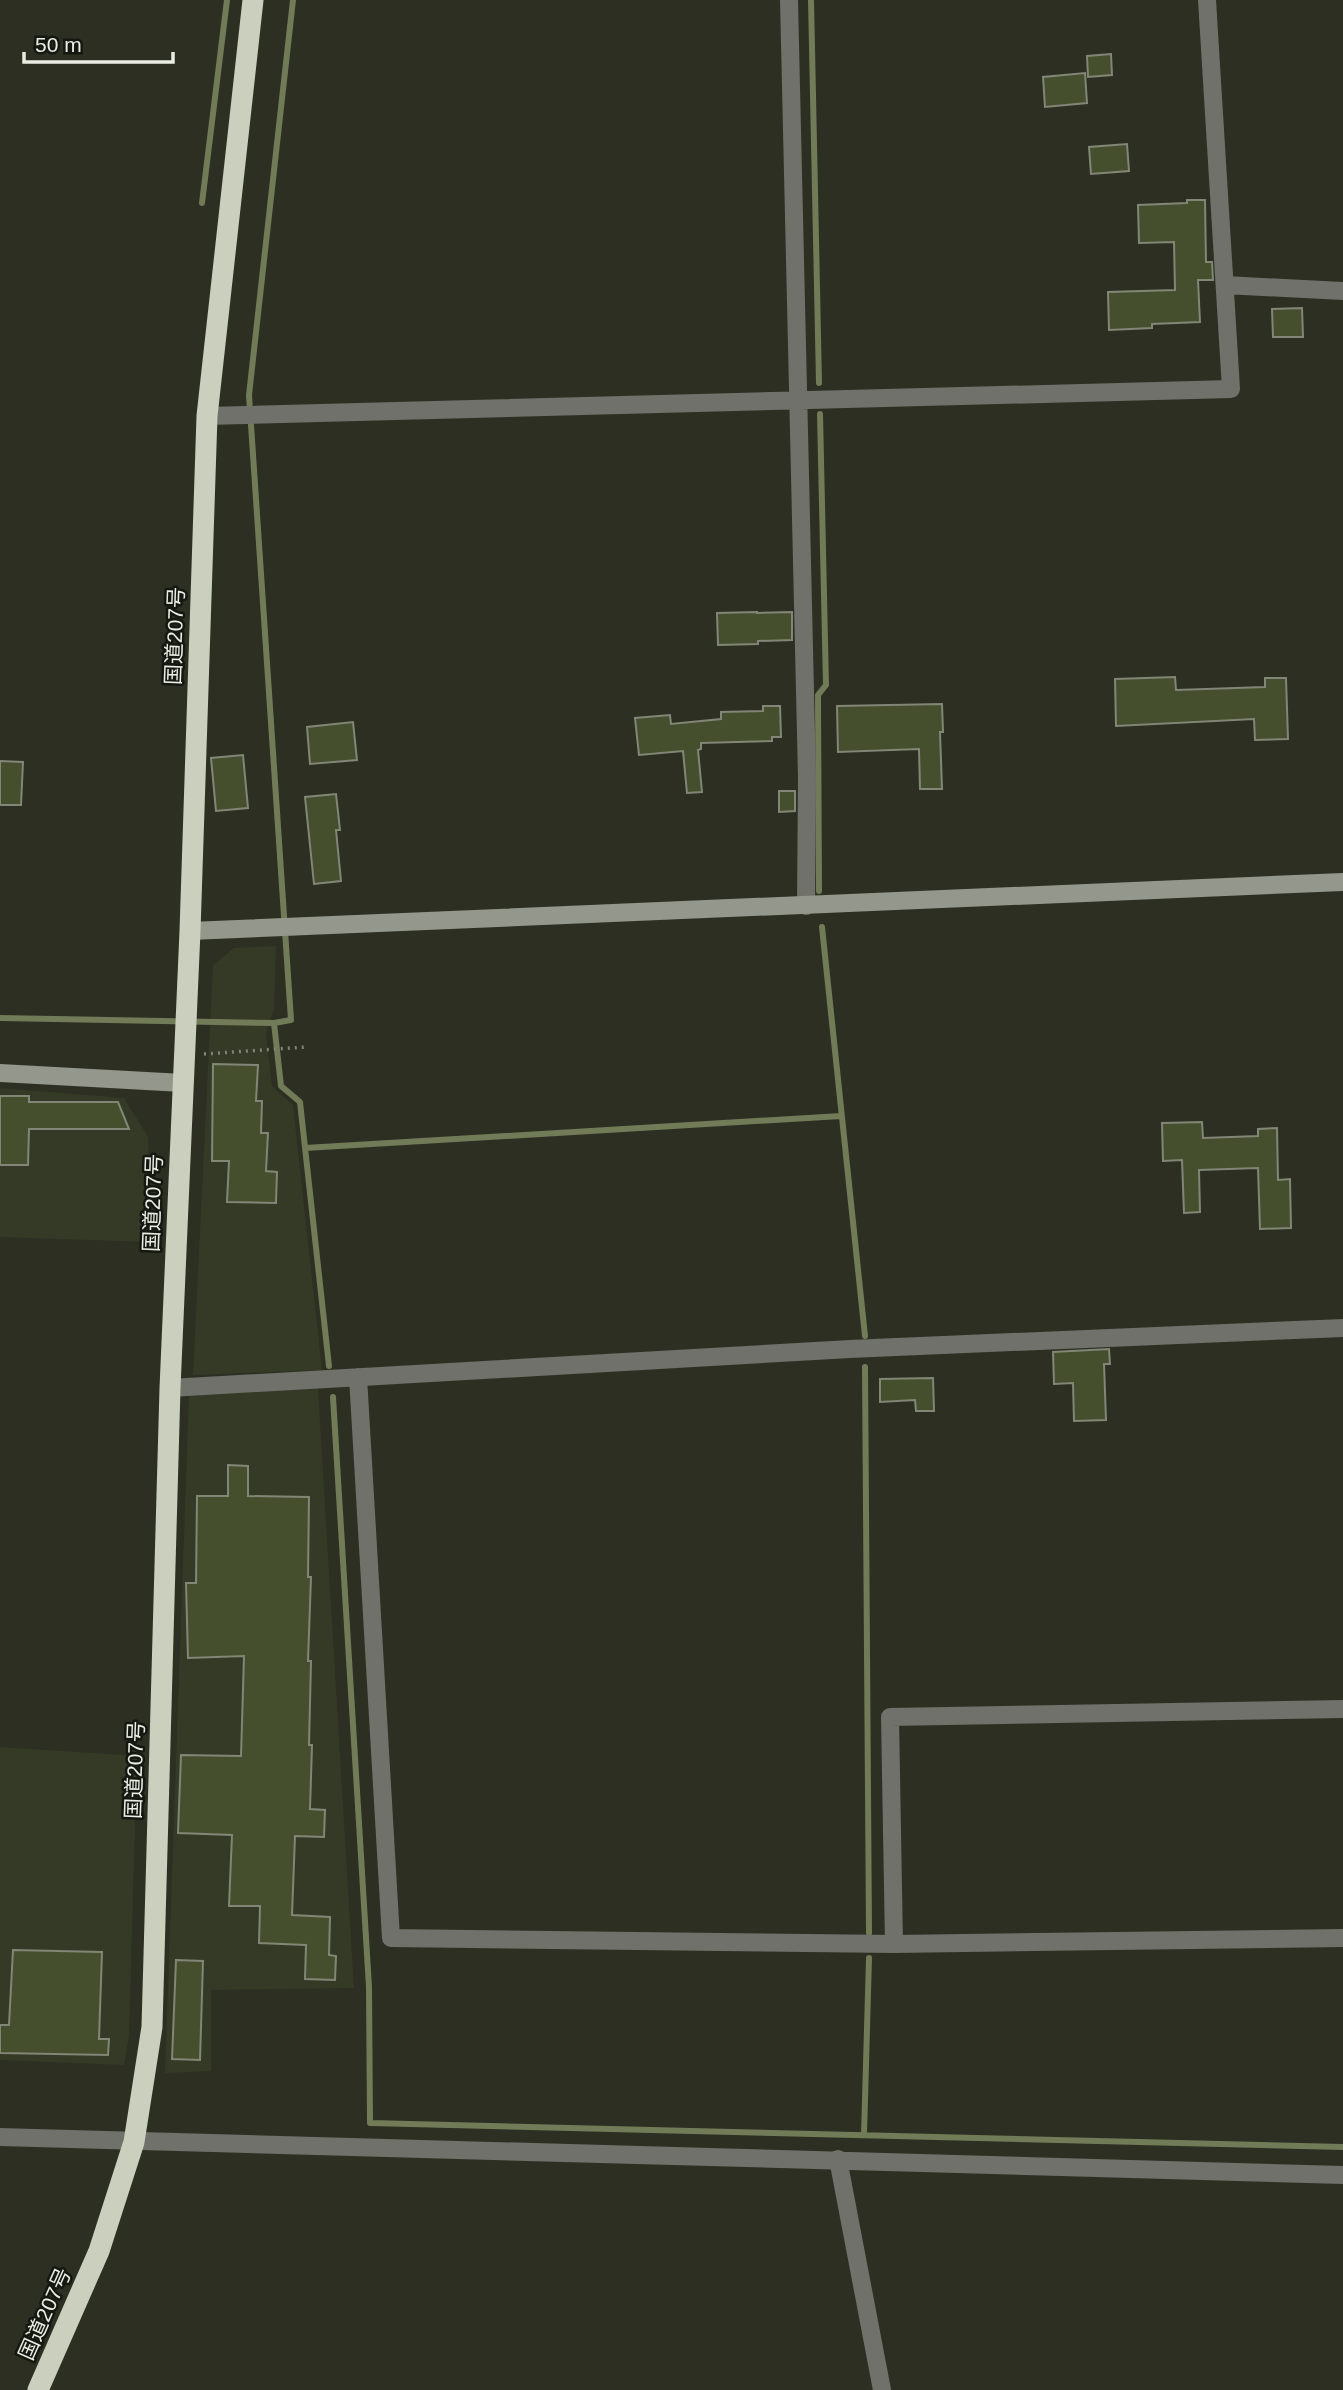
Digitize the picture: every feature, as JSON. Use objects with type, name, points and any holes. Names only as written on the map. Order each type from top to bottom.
[{"type":"highway","name":"国道207号","points":[[38,2390],[99,2251],[134,2143],[152,2027],[170,1388],[190,931],[207,416],[253,0]]},
{"type":"street","points":[[789,0],[807,778],[806,906]]},
{"type":"street","points":[[207,416],[1231,388],[1207,0]]},
{"type":"street","points":[[1225,285],[1343,291]]},
{"type":"street","points":[[190,931],[1343,882]]},
{"type":"street","points":[[0,1073],[183,1083]]},
{"type":"street","points":[[170,1388],[850,1349],[1343,1328]]},
{"type":"street","points":[[358,1377],[391,1938],[894,1944],[1343,1938]]},
{"type":"street","points":[[894,1944],[890,1717],[1343,1709]]},
{"type":"street","points":[[0,2137],[134,2143],[838,2159],[1343,2175]]},
{"type":"street","points":[[838,2159],[882,2390]]},
{"type":"path","points":[[184,1056],[306,1047]]},
{"type":"shaded area","points":[[276,946],[274,1009],[266,1034],[272,1086],[293,1105],[322,1370],[193,1375],[213,965],[234,948]]},
{"type":"shaded area","points":[[0,1088],[124,1098],[148,1137],[151,1242],[0,1237]]},
{"type":"shaded area","points":[[318,1389],[354,1988],[211,1990],[211,2071],[165,2073],[189,1394]]},
{"type":"shaded area","points":[[0,1747],[137,1756],[129,2036],[124,2065],[0,2060]]},
{"type":"building","points":[[1111,54],[1112,75],[1088,77],[1087,56]]},
{"type":"building","points":[[1085,73],[1087,103],[1045,107],[1043,77]]},
{"type":"building","points":[[1127,144],[1129,171],[1091,174],[1089,147]]},
{"type":"building","points":[[1187,200],[1205,200],[1206,262],[1212,262],[1213,280],[1198,280],[1200,322],[1152,324],[1152,328],[1109,330],[1108,292],[1175,290],[1174,242],[1139,243],[1138,205],[1187,203]]},
{"type":"building","points":[[1302,308],[1303,337],[1273,337],[1272,309]]},
{"type":"building","points":[[792,612],[792,640],[718,645],[717,613]]},
{"type":"building","points":[[1175,677],[1176,690],[1265,687],[1265,678],[1286,678],[1288,739],[1255,740],[1254,719],[1116,726],[1115,679]]},
{"type":"building","points":[[942,704],[942,789],[920,789],[919,749],[838,752],[837,706]]},
{"type":"building","points":[[763,706],[780,706],[781,737],[772,737],[772,741],[701,743],[701,749],[698,750],[702,792],[687,793],[683,751],[639,755],[635,718],[670,715],[671,724],[721,719],[721,712],[763,711]]},
{"type":"building","points":[[353,722],[357,760],[310,764],[307,727]]},
{"type":"building","points":[[243,755],[248,808],[216,811],[211,758]]},
{"type":"building","points":[[0,761],[23,762],[21,805],[0,805]]},
{"type":"building","points":[[779,791],[795,791],[795,811],[779,812]]},
{"type":"building","points":[[336,794],[341,881],[314,884],[305,797]]},
{"type":"building","points":[[213,1064],[258,1065],[256,1101],[262,1101],[261,1133],[268,1133],[266,1171],[277,1172],[276,1203],[227,1202],[229,1161],[212,1161]]},
{"type":"building","points":[[0,1096],[29,1096],[29,1102],[118,1102],[129,1129],[29,1129],[28,1165],[0,1165]]},
{"type":"building","points":[[1202,1122],[1203,1138],[1258,1136],[1258,1129],[1277,1128],[1278,1180],[1290,1179],[1291,1228],[1260,1229],[1258,1168],[1199,1170],[1200,1212],[1184,1213],[1182,1160],[1163,1161],[1162,1123]]},
{"type":"building","points":[[1109,1349],[1110,1364],[1104,1364],[1106,1420],[1074,1421],[1073,1383],[1054,1384],[1053,1352]]},
{"type":"building","points":[[933,1378],[934,1411],[916,1411],[915,1400],[880,1402],[880,1379]]},
{"type":"building","points":[[228,1465],[248,1466],[248,1496],[309,1497],[309,1745],[312,1745],[310,1809],[325,1810],[324,1837],[295,1836],[292,1915],[330,1917],[329,1955],[336,1956],[335,1980],[305,1979],[306,1945],[259,1943],[260,1906],[229,1906],[232,1835],[178,1833],[181,1755],[241,1756],[244,1656],[188,1658],[186,1583],[196,1583],[197,1496],[228,1496]]},
{"type":"building","points":[[13,1950],[102,1952],[99,2039],[109,2039],[108,2055],[0,2053],[0,2025],[9,2025]]},
{"type":"building","points":[[176,1960],[203,1961],[200,2060],[172,2059]]},
{"type":"waterway","points":[[202,203],[227,0]]},
{"type":"waterway","points":[[0,1018],[274,1023],[291,1020],[249,395],[293,0]]},
{"type":"waterway","points":[[811,0],[819,383]]},
{"type":"waterway","points":[[819,891],[818,695],[826,685],[820,414]]},
{"type":"waterway","points":[[822,927],[865,1336]]},
{"type":"waterway","points":[[274,1023],[281,1086],[300,1102],[329,1366]]},
{"type":"waterway","points":[[305,1148],[841,1116]]},
{"type":"waterway","points":[[865,1367],[869,1933]]},
{"type":"waterway","points":[[333,1397],[369,1987],[370,2123],[1343,2147]]},
{"type":"waterway","points":[[864,2135],[869,1958]]}]
